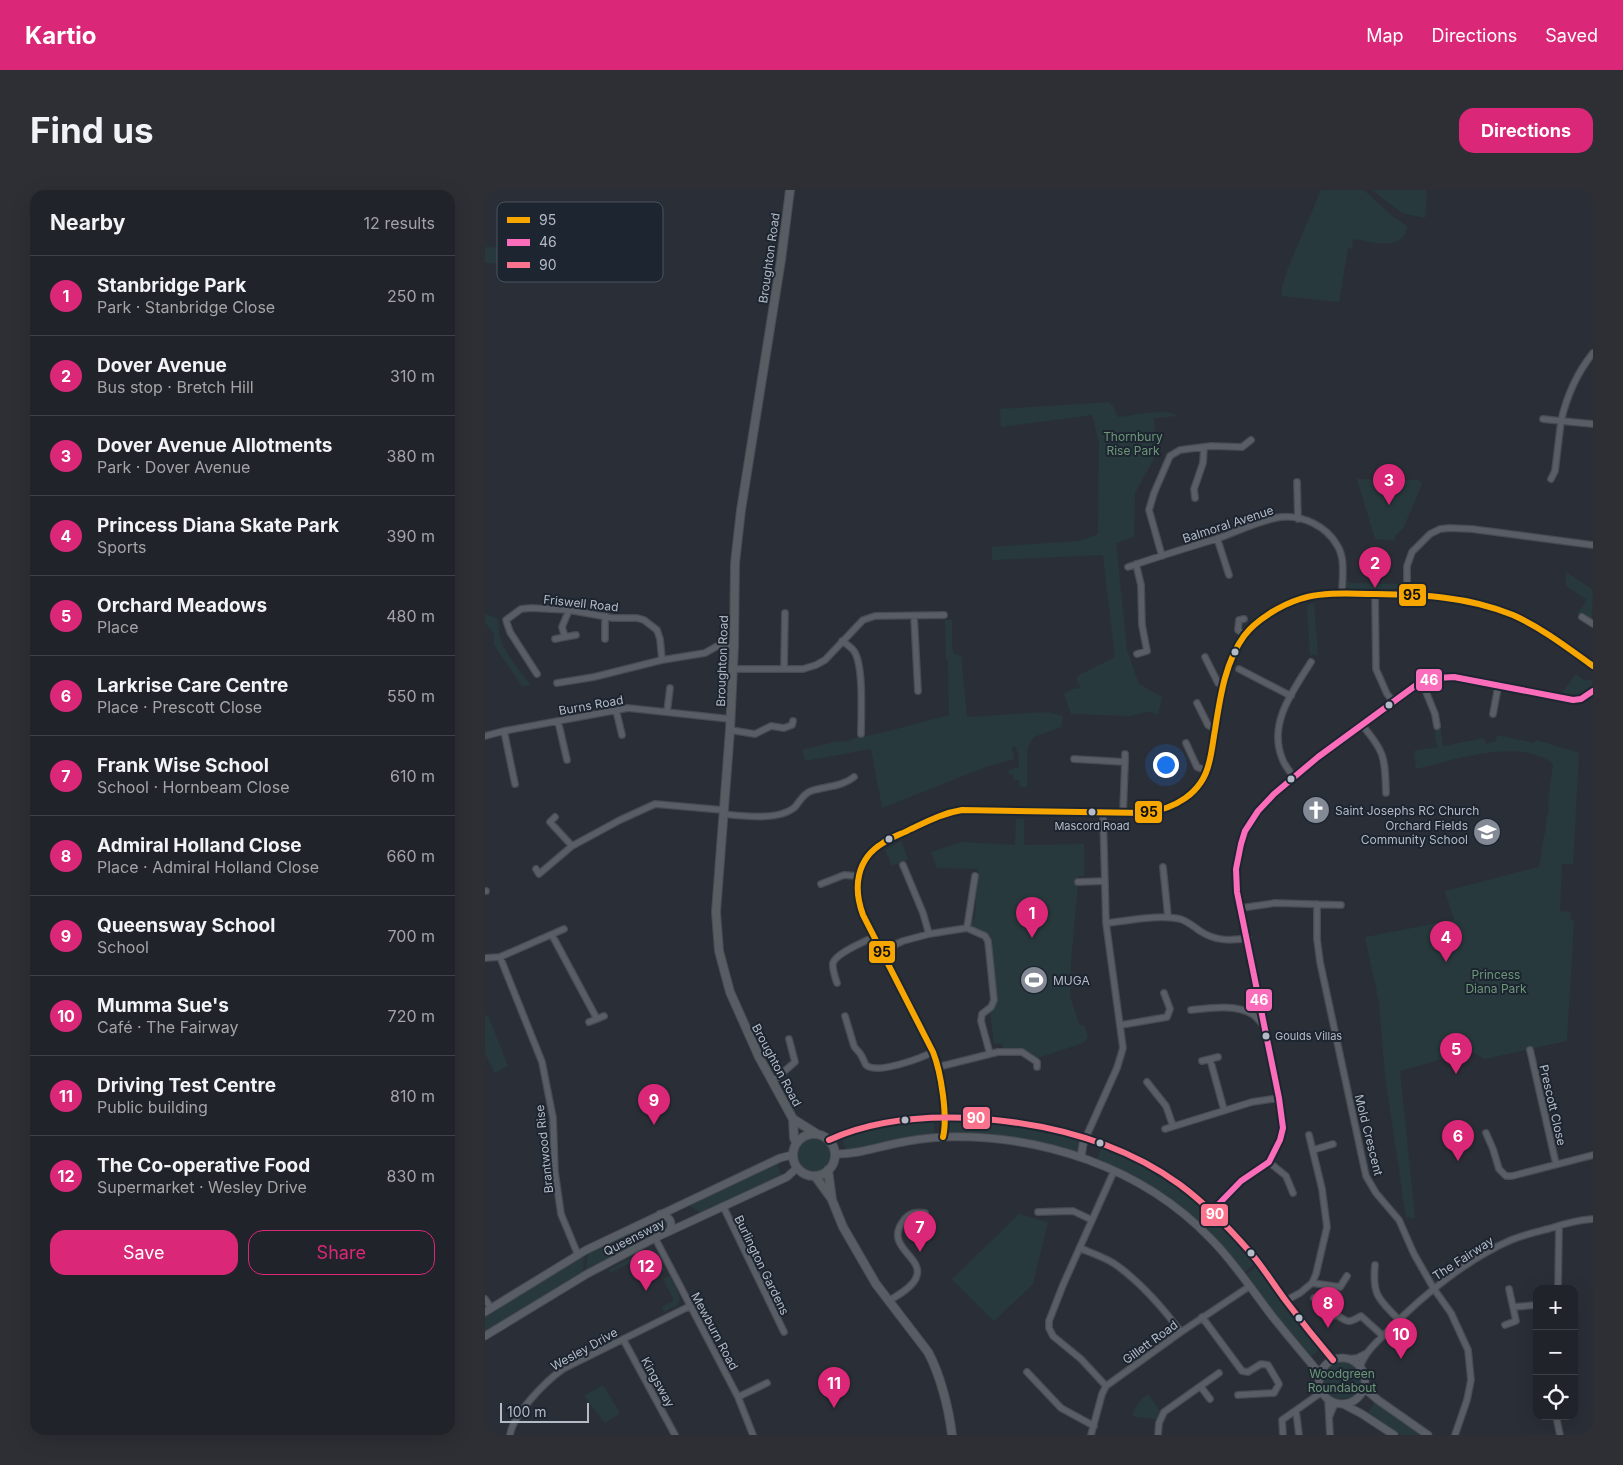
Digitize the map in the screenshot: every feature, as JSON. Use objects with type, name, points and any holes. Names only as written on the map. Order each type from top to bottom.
[{"type":"main road","name":"Broughton Road","points":[[790,190],[779,276],[740,519],[735,563],[730,730],[716,912],[719,951],[735,1005],[759,1058],[793,1119]]},
{"type":"main road","points":[[793,1119],[829,1140],[835,1154],[833,1163],[828,1170],[815,1176],[805,1174],[797,1168],[792,1155],[797,1142],[806,1135],[817,1134]]},
{"type":"main road","points":[[793,1119],[794,1138],[797,1142]]},
{"type":"main road","points":[[828,1170],[832,1200]]},
{"type":"main road","points":[[815,1176],[832,1200],[843,1226],[876,1284],[928,1352],[945,1401],[952,1435]]},
{"type":"street","points":[[1551,479],[1555,471],[1561,421],[1567,397],[1579,372],[1593,353]]},
{"type":"street","points":[[1543,419],[1593,424]]},
{"type":"street","points":[[1162,556],[1149,510],[1170,456],[1180,450],[1204,447],[1242,447],[1251,440]]},
{"type":"street","points":[[1195,498],[1194,489],[1203,462],[1204,447]]},
{"type":"street","points":[[1297,482],[1298,519]]},
{"type":"street","name":"Balmoral Avenue","points":[[1128,567],[1281,517],[1298,519],[1312,522],[1322,528],[1338,545],[1343,566],[1342,594]]},
{"type":"street","points":[[1407,594],[1407,566],[1412,552],[1430,534],[1440,529],[1472,529],[1593,545]]},
{"type":"street","points":[[1217,538],[1229,575]]},
{"type":"street","points":[[1136,564],[1141,585],[1143,625],[1147,651],[1137,654]]},
{"type":"street","points":[[943,1137],[944,1117],[938,1067],[933,1052],[881,952],[858,902],[858,876],[869,856],[882,843],[945,814],[962,810],[1123,813],[1157,811],[1179,802],[1196,789],[1207,771],[1230,664],[1245,635],[1267,616],[1286,604],[1302,598],[1342,594],[1407,594],[1455,598],[1511,614],[1546,633],[1593,666]]},
{"type":"street","points":[[1375,594],[1376,669],[1387,694],[1393,701]]},
{"type":"street","name":"Friswell Road","points":[[537,674],[510,632],[506,620],[521,608],[569,610],[606,616],[637,618],[657,630],[662,660]]},
{"type":"street","points":[[565,637],[562,627],[569,610]]},
{"type":"street","points":[[784,668],[785,613]]},
{"type":"street","points":[[733,669],[784,668],[803,670],[816,666],[825,660],[863,620],[875,616],[944,615]]},
{"type":"street","points":[[605,639],[606,616]]},
{"type":"street","points":[[914,616],[918,691]]},
{"type":"street","points":[[1582,616],[1593,624]]},
{"type":"street","points":[[1244,619],[1239,620],[1238,630],[1245,635]]},
{"type":"street","points":[[555,639],[576,635]]},
{"type":"street","points":[[842,641],[853,650],[858,659],[861,734]]},
{"type":"street","points":[[557,682],[594,677],[662,660],[705,653],[719,645],[734,646]]},
{"type":"street","points":[[1205,657],[1217,683],[1224,686]]},
{"type":"street","points":[[1294,778],[1282,760],[1277,741],[1278,722],[1311,662]]},
{"type":"street","points":[[1239,669],[1291,696]]},
{"type":"street","points":[[1211,1212],[1241,1181],[1269,1162],[1280,1140],[1283,1128],[1279,1098],[1248,938],[1237,892],[1236,869],[1241,844],[1245,831],[1255,814],[1265,802],[1318,757],[1412,687],[1422,682],[1437,678],[1455,677],[1573,700],[1581,699],[1593,691]]},
{"type":"street","points":[[1422,682],[1435,714],[1437,726]]},
{"type":"street","points":[[1493,714],[1498,686]]},
{"type":"street","points":[[667,712],[671,688]]},
{"type":"street","points":[[1197,703],[1208,725],[1215,730]]},
{"type":"street","name":"Burns Road","points":[[485,736],[628,708],[730,719]]},
{"type":"street","points":[[616,710],[622,735]]},
{"type":"street","points":[[558,721],[567,760]]},
{"type":"street","points":[[730,730],[755,734],[771,726],[784,728],[792,725],[793,722]]},
{"type":"street","points":[[1362,725],[1373,738],[1384,759],[1385,793]]},
{"type":"street","points":[[504,731],[515,784]]},
{"type":"street","points":[[1186,743],[1197,767],[1207,771]]},
{"type":"street","points":[[1123,813],[1125,754]]},
{"type":"street","points":[[1074,759],[1125,762]]},
{"type":"street","points":[[536,869],[539,874],[572,846],[620,820],[655,804],[763,816],[776,814],[794,807],[807,792],[843,784],[854,777]]},
{"type":"street","points":[[1081,1157],[1086,1137],[1122,1055],[1124,1042],[1106,923],[1103,812]]},
{"type":"street","points":[[555,817],[550,822],[572,846]]},
{"type":"street","points":[[903,865],[923,913],[929,934]]},
{"type":"street","points":[[1163,867],[1168,917]]},
{"type":"street","points":[[821,884],[844,876],[858,876]]},
{"type":"street","points":[[967,928],[975,876]]},
{"type":"street","points":[[1078,882],[1105,881]]},
{"type":"street","points":[[1241,908],[1275,903],[1341,905]]},
{"type":"street","name":"Mold Crescent","points":[[1317,904],[1317,939],[1320,962],[1366,1176],[1376,1193],[1399,1220],[1414,1254],[1451,1313],[1468,1350],[1471,1380],[1467,1400],[1455,1435]]},
{"type":"street","points":[[1106,923],[1168,917],[1187,922],[1216,939],[1235,941],[1248,938]]},
{"type":"street","points":[[881,952],[903,942],[929,934],[967,928],[985,936],[988,941],[994,1000],[991,1007],[982,1014],[981,1021],[990,1054]]},
{"type":"street","points":[[485,958],[500,957],[563,929]]},
{"type":"street","points":[[552,935],[597,1019]]},
{"type":"street","points":[[837,982],[833,966],[834,960],[839,955],[874,937]]},
{"type":"street","name":"Brantwood Rise","points":[[500,957],[542,1062],[553,1118],[555,1172],[561,1214],[578,1255]]},
{"type":"street","points":[[1121,1025],[1167,1017],[1170,1009],[1164,993]]},
{"type":"street","points":[[1191,1010],[1220,1007],[1243,1011],[1253,1015],[1265,1027]]},
{"type":"street","points":[[589,1022],[604,1016]]},
{"type":"street","points":[[845,1016],[855,1049],[861,1053],[867,1065],[871,1068],[877,1069],[902,1064],[922,1058],[933,1052]]},
{"type":"street","points":[[773,1081],[795,1062],[789,1039]]},
{"type":"street","name":"Prescott Close","points":[[1530,1050],[1556,1164]]},
{"type":"street","points":[[938,1067],[998,1052],[1022,1052],[1039,1062]]},
{"type":"street","points":[[1202,1061],[1218,1057]]},
{"type":"street","points":[[1210,1059],[1224,1110]]},
{"type":"street","points":[[1147,1082],[1166,1106],[1173,1126]]},
{"type":"street","points":[[1165,1128],[1251,1102],[1279,1098]]},
{"type":"street","points":[[829,1140],[869,1126],[894,1121],[944,1117],[1036,1125],[1086,1137],[1132,1156],[1179,1184],[1211,1212],[1251,1253],[1285,1301],[1333,1360]]},
{"type":"street","name":"Prescott Close","points":[[1486,1133],[1499,1169],[1507,1176],[1593,1155]]},
{"type":"street","points":[[1285,1301],[1311,1283],[1327,1227],[1322,1189],[1309,1135]]},
{"type":"street","points":[[835,1154],[846,1154],[899,1143],[943,1137],[1007,1140],[1045,1147],[1081,1157],[1114,1171],[1146,1187],[1193,1222],[1227,1257],[1320,1374]]},
{"type":"street","points":[[1313,1150],[1333,1144]]},
{"type":"street","name":"Queensway","points":[[488,1310],[578,1255],[660,1214],[780,1158],[792,1155]]},
{"type":"street","points":[[1269,1162],[1286,1176],[1293,1193]]},
{"type":"street","name":"Queensway","points":[[485,1336],[587,1274],[655,1238],[787,1177],[797,1168]]},
{"type":"street","points":[[1091,1435],[1106,1386],[1081,1359],[1053,1336],[1049,1328],[1049,1321],[1051,1312],[1114,1171]]},
{"type":"street","name":"Burlington Gardens","points":[[723,1206],[784,1332]]},
{"type":"street","points":[[1038,1212],[1073,1211],[1092,1220]]},
{"type":"street","points":[[888,1301],[915,1282],[918,1274],[917,1267],[901,1247],[898,1231],[909,1214],[925,1213]]},
{"type":"street","points":[[660,1214],[669,1217],[671,1220],[670,1231]]},
{"type":"street","name":"The Fairway","points":[[1360,1367],[1367,1353],[1434,1288],[1484,1254],[1512,1239],[1581,1220],[1593,1219]]},
{"type":"street","points":[[1558,1285],[1559,1226]]},
{"type":"street","name":"Mewburn Road","points":[[655,1238],[738,1397],[753,1435]]},
{"type":"street","points":[[1080,1248],[1118,1266],[1146,1291],[1181,1332]]},
{"type":"street","points":[[1375,1265],[1374,1288],[1377,1296],[1399,1320]]},
{"type":"street","points":[[1311,1283],[1340,1286],[1347,1276]]},
{"type":"street","name":"Gillett Road","points":[[1106,1386],[1202,1317],[1250,1286]]},
{"type":"street","points":[[1505,1325],[1516,1321],[1509,1289]]},
{"type":"street","points":[[1315,1298],[1330,1317],[1337,1315],[1351,1322],[1361,1316],[1383,1336]]},
{"type":"street","points":[[485,1299],[488,1310]]},
{"type":"street","points":[[1513,1307],[1533,1305]]},
{"type":"street","name":"Wesley Drive","points":[[510,1435],[518,1416],[552,1377],[563,1369],[690,1306]]},
{"type":"street","points":[[1202,1317],[1242,1371],[1248,1372],[1261,1364],[1269,1365],[1279,1384],[1274,1393],[1238,1394]]},
{"type":"street","name":"Kingsway","points":[[623,1338],[675,1435]]},
{"type":"street","name":"The Fairway","points":[[1348,1359],[1357,1358],[1367,1353]]},
{"type":"street","points":[[1336,1402],[1356,1399],[1364,1388],[1365,1381],[1360,1367],[1348,1359],[1340,1358],[1327,1364],[1320,1374],[1322,1392],[1336,1402],[1363,1414],[1394,1435]]},
{"type":"street","points":[[1027,1372],[1061,1408],[1094,1426]]},
{"type":"street","points":[[1158,1435],[1159,1423],[1164,1412],[1219,1373]]},
{"type":"street","points":[[738,1397],[767,1383]]},
{"type":"street","points":[[1201,1387],[1210,1399]]},
{"type":"street","points":[[1364,1388],[1428,1435]]},
{"type":"street","points":[[1283,1435],[1282,1420],[1322,1392]]},
{"type":"street","points":[[1330,1435],[1329,1416],[1336,1402]]},
{"type":"street","points":[[1296,1411],[1299,1435]]},
{"type":"street","points":[[1557,1420],[1560,1435]]},
{"type":"green space","points":[[1321,190],[1364,190],[1392,216],[1407,226],[1405,234],[1400,240],[1393,243],[1377,243],[1353,239],[1352,249],[1348,248],[1339,302],[1282,296],[1282,287],[1288,268]]},
{"type":"green space","points":[[1372,190],[1427,190],[1425,218],[1402,213]]},
{"type":"green space","points":[[485,247],[497,248],[497,264],[485,263]]},
{"type":"green space","name":"Thornbury Rise Park","points":[[1109,402],[1118,417],[1157,412],[1172,413],[1177,416],[1154,418],[1156,455],[1135,493],[1134,537],[1116,543],[1127,650],[1139,684],[1162,697],[1158,714],[1147,712],[1129,716],[1071,714],[1064,694],[1073,689],[1081,688],[1076,678],[1081,674],[1115,657],[1103,555],[992,560],[992,547],[1080,541],[1098,534],[1099,442],[1092,415],[1001,427],[1000,409]]},
{"type":"green space","points":[[1357,479],[1419,480],[1422,484],[1404,527],[1395,536],[1394,541],[1375,539]]},
{"type":"green space","points":[[1566,572],[1593,590],[1592,620],[1582,613],[1580,616],[1577,614],[1587,600],[1566,586]]},
{"type":"green space","points":[[1345,580],[1351,583],[1401,584],[1399,589],[1370,591],[1368,589],[1349,589],[1345,586]]},
{"type":"green space","points":[[1314,603],[1318,656],[1313,654],[1310,656],[1307,605]]},
{"type":"green space","points":[[485,614],[497,618],[500,638],[504,647],[531,685],[522,686],[494,645],[494,635],[485,622]]},
{"type":"green space","points":[[945,620],[952,620],[953,653],[961,656],[967,717],[1048,712],[1063,716],[1061,727],[1034,737],[1027,749],[1027,787],[1020,786],[1019,780],[1014,780],[1013,774],[1009,774],[1009,770],[1019,767],[1019,756],[1015,746],[1012,747],[1014,759],[986,767],[882,808],[871,749],[805,761],[802,750],[833,742],[850,741],[851,739],[949,715]]},
{"type":"green space","points":[[1576,674],[1585,681],[1593,679],[1592,685],[1579,696],[1560,695]]},
{"type":"green space","name":"Princess Diana Park","points":[[1434,727],[1440,727],[1443,746],[1484,738],[1486,744],[1496,741],[1497,735],[1534,743],[1536,740],[1579,753],[1573,864],[1562,864],[1560,911],[1571,912],[1570,920],[1574,921],[1567,1041],[1484,1059],[1471,1051],[1400,1071],[1415,1218],[1406,1217],[1385,1075],[1379,1002],[1365,937],[1454,920],[1445,891],[1539,867],[1549,808],[1553,764],[1539,756],[1505,751],[1467,756],[1416,769],[1414,751],[1437,747]]},
{"type":"green space","points":[[1016,819],[1024,819],[1024,845],[1084,844],[1084,876],[1079,876],[1078,882],[1070,996],[1079,1024],[1085,1026],[1088,1038],[1083,1043],[1035,1059],[1020,1051],[1003,1049],[1002,1043],[994,1044],[990,1011],[996,1004],[996,998],[991,940],[989,936],[976,931],[972,926],[975,917],[978,869],[937,868],[931,852],[961,842],[1015,845]]},
{"type":"green space","points":[[901,841],[908,859],[892,866],[885,850]]},
{"type":"green space","points":[[488,1015],[508,1066],[495,1073],[485,1054],[485,1016]]},
{"type":"green space","points":[[958,1120],[1021,1125],[1082,1138],[1079,1152],[1036,1142],[946,1135],[947,1121]]},
{"type":"green space","points":[[934,1121],[934,1135],[893,1140],[846,1151],[842,1138],[887,1126]]},
{"type":"green space","points":[[813,1135],[826,1141],[832,1154],[826,1167],[813,1173],[800,1167],[794,1154],[800,1141]]},
{"type":"green space","points":[[1103,1146],[1151,1170],[1189,1195],[1219,1222],[1255,1263],[1245,1272],[1212,1234],[1186,1211],[1143,1183],[1097,1159]]},
{"type":"green space","points":[[776,1162],[782,1177],[702,1213],[690,1206],[689,1202]]},
{"type":"green space","points":[[1019,1214],[1048,1222],[1033,1284],[994,1321],[952,1279]]},
{"type":"green space","points":[[660,1217],[667,1220],[668,1227],[666,1230],[586,1269],[588,1252]]},
{"type":"green space","points":[[651,1249],[656,1253],[665,1270],[660,1273],[650,1252],[610,1273],[609,1270],[644,1250]]},
{"type":"green space","points":[[584,1254],[583,1271],[485,1332],[485,1315]]},
{"type":"green space","points":[[1258,1266],[1319,1350],[1309,1358],[1278,1320],[1247,1274]]},
{"type":"green space","points":[[670,1276],[680,1298],[677,1306],[664,1312],[662,1307],[674,1300],[663,1279]]},
{"type":"green space","name":"Woodgreen Roundabout","points":[[1342,1361],[1355,1367],[1361,1380],[1355,1393],[1342,1399],[1329,1393],[1323,1380],[1329,1367]]},
{"type":"green space","points":[[603,1385],[620,1413],[605,1423],[584,1396]]},
{"type":"green space","points":[[1148,1394],[1160,1411],[1156,1419],[1133,1416],[1133,1411]]},
{"type":"green space","points":[[1376,1401],[1424,1435],[1400,1435],[1368,1412]]},
{"type":"transit line","name":"95","points":[[943,1137],[945,1118],[943,1095],[939,1071],[933,1052],[863,915],[860,905],[858,885],[862,866],[867,857],[883,843],[936,818],[962,810],[1145,813],[1176,804],[1193,791],[1205,774],[1211,755],[1224,681],[1232,657],[1244,636],[1269,614],[1285,605],[1308,597],[1343,593],[1405,595],[1441,597],[1477,603],[1524,620],[1593,666]]},
{"type":"transit line","name":"46","points":[[1211,1212],[1241,1181],[1269,1162],[1280,1140],[1283,1128],[1279,1098],[1237,892],[1236,869],[1241,844],[1245,831],[1258,811],[1274,794],[1318,757],[1419,683],[1437,678],[1454,677],[1573,700],[1581,699],[1593,691]]},
{"type":"transit line","name":"90","points":[[829,1140],[866,1127],[905,1120],[925,1118],[985,1119],[1062,1131],[1087,1138],[1134,1157],[1189,1191],[1234,1234],[1255,1258],[1333,1360]]},
{"type":"place","name":"Dover Avenue Allotments","points":[[1389,505]]},
{"type":"place","name":"Dover Avenue","points":[[1375,588]]},
{"type":"place","name":"Saint Josephs RC Church","points":[[1316,810]]},
{"type":"place","name":"Mascord Road","points":[[1092,812]]},
{"type":"place","name":"Orchard Fields Community School","points":[[1487,832]]},
{"type":"place","name":"Stanbridge Park","points":[[1032,938]]},
{"type":"place","name":"Princess Diana Skate Park","points":[[1446,962]]},
{"type":"place","name":"MUGA","points":[[1034,980]]},
{"type":"place","name":"Goulds Villas","points":[[1266,1036]]},
{"type":"place","name":"Orchard Meadows","points":[[1456,1074]]},
{"type":"place","name":"Queensway School","points":[[654,1125]]},
{"type":"place","name":"Larkrise Care Centre","points":[[1458,1161]]},
{"type":"place","name":"Frank Wise School","points":[[920,1252]]},
{"type":"place","name":"The Co-operative Food","points":[[646,1291]]},
{"type":"place","name":"Admiral Holland Close","points":[[1328,1328]]},
{"type":"place","name":"Mumma Sue's","points":[[1401,1359]]},
{"type":"place","name":"Driving Test Centre","points":[[834,1408]]}]
